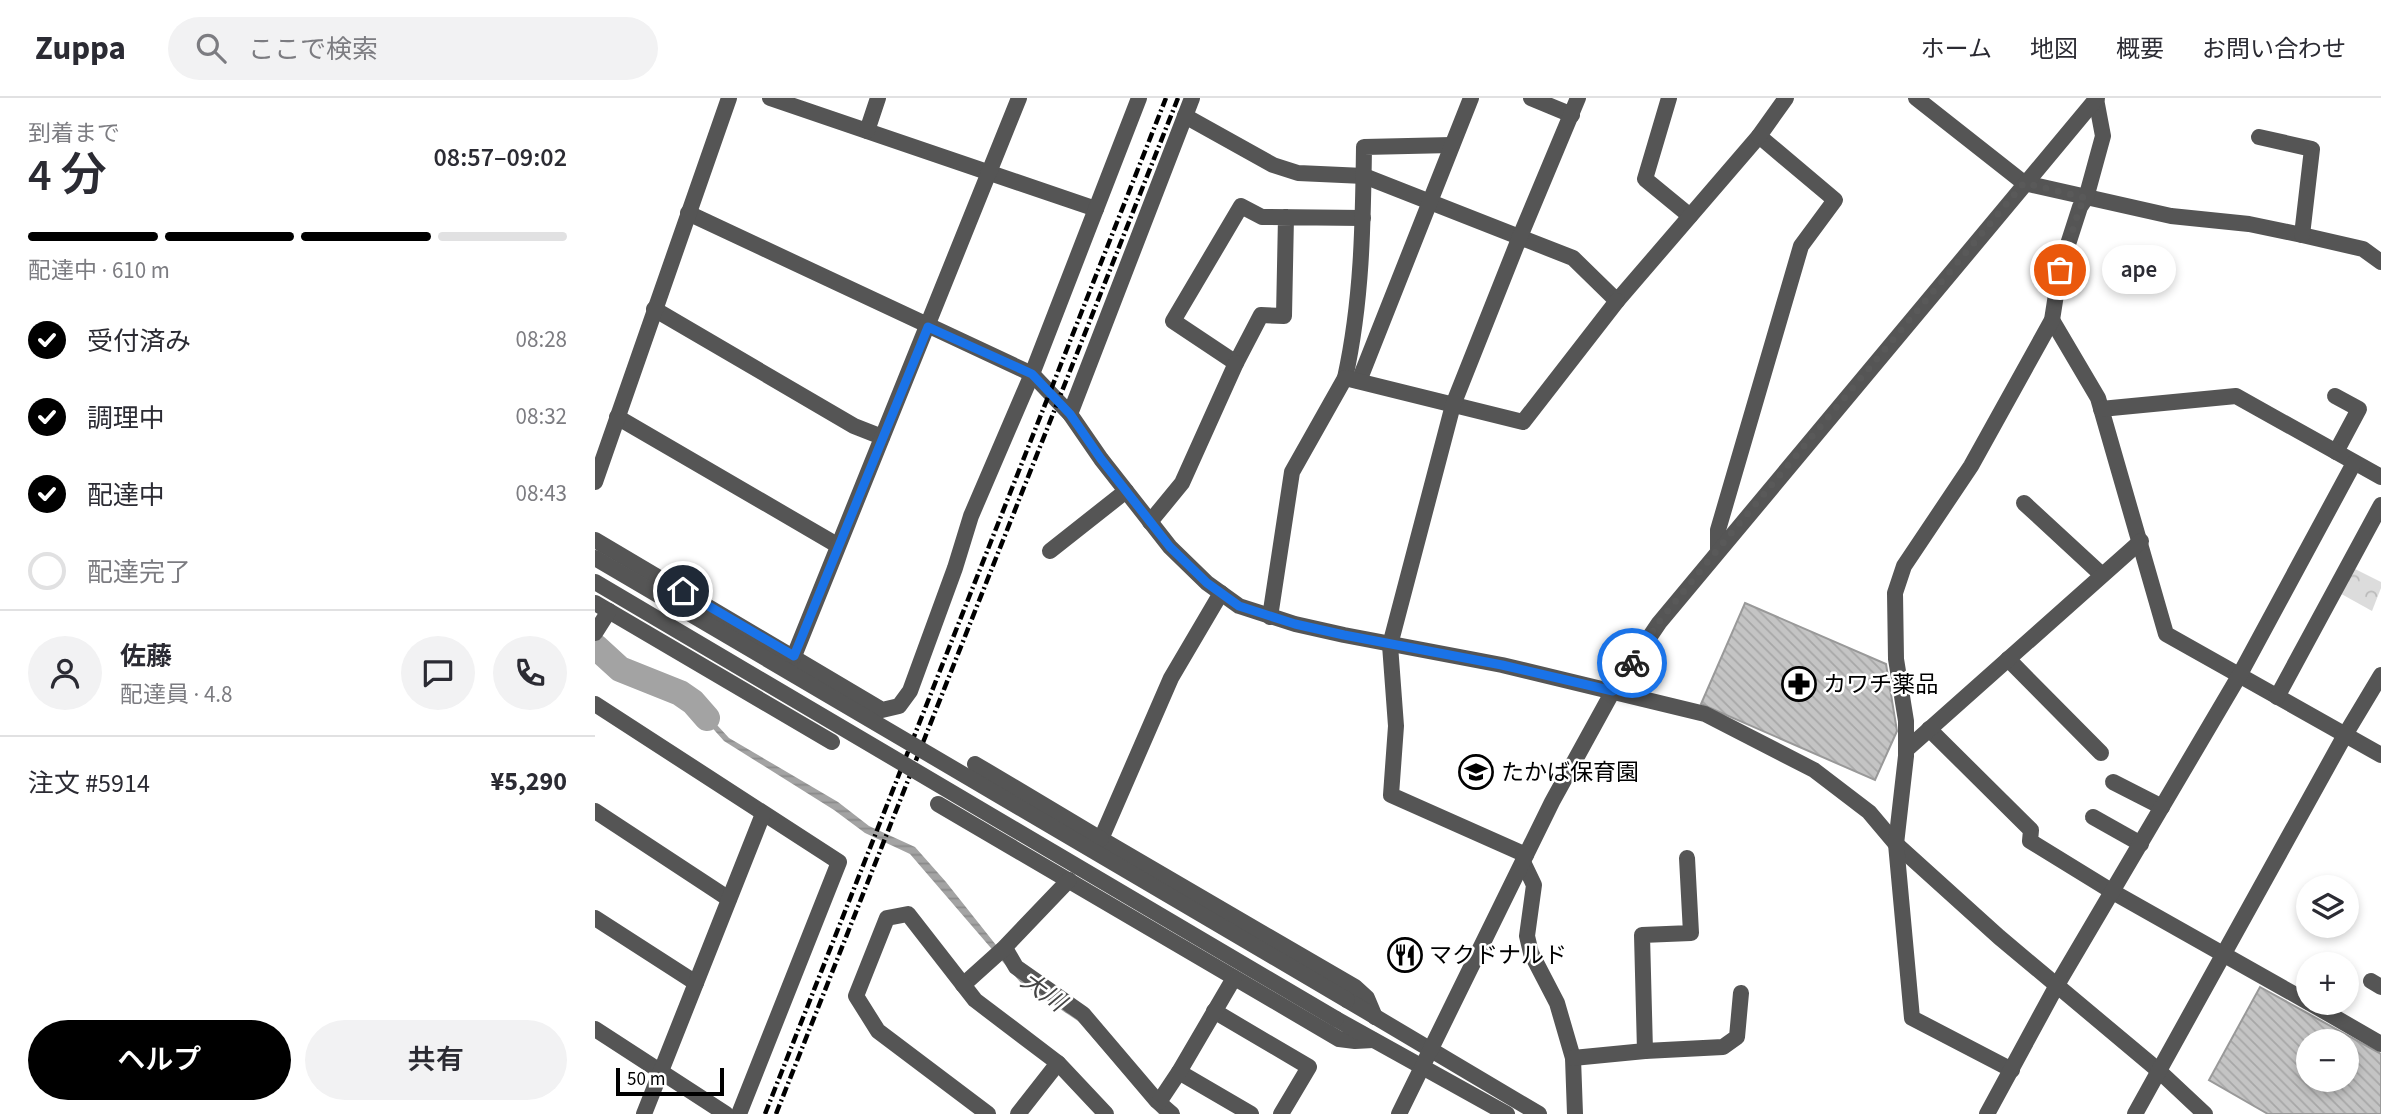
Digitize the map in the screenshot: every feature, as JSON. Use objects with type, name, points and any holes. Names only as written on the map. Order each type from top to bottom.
[{"type":"street","points":[[595,482],[729,98]]},
{"type":"street","points":[[770,98],[1096,209]]},
{"type":"street","points":[[867,131],[878,98]]},
{"type":"street","points":[[794,656],[1019,98]]},
{"type":"street","points":[[595,540],[882,710],[899,706],[910,691],[971,516],[1032,374],[1139,98]]},
{"type":"street","points":[[1070,414],[1192,98]]},
{"type":"street","points":[[1270,617],[1292,472],[1352,379],[1471,98]]},
{"type":"street","points":[[1531,98],[1572,115]]},
{"type":"street","points":[[1575,1114],[1573,1058],[1557,1003],[1531,953],[1527,936],[1534,885],[1525,859],[1391,795],[1396,726],[1390,645],[1453,405],[1578,98]]},
{"type":"street","points":[[1668,98],[1645,179],[1690,216]]},
{"type":"street","points":[[1352,379],[1523,422],[1617,301],[1759,136],[1786,98]]},
{"type":"street","points":[[1399,1114],[1552,802],[1613,691],[1658,623],[2097,98]]},
{"type":"street","points":[[2011,1070],[1912,1018],[1896,844],[1906,750],[1906,721],[1896,659],[1895,593],[1904,566],[1971,466],[2052,320],[2060,270],[2080,207],[2086,198],[2103,136],[2097,98]]},
{"type":"street","points":[[1921,100],[2024,183],[2172,216],[2249,223],[2363,249],[2381,262]]},
{"type":"street","points":[[1185,116],[1273,165],[1298,173],[1364,176],[1573,258],[1617,301]]},
{"type":"street","points":[[1718,549],[1718,530],[1801,246],[1835,200],[1759,136]]},
{"type":"street","points":[[2259,136],[2312,149],[2302,235]]},
{"type":"street","points":[[1352,379],[1351,351],[1362,269],[1364,147],[1452,145]]},
{"type":"street","points":[[1236,363],[1173,321],[1241,206],[1262,217],[1363,218]]},
{"type":"street","points":[[688,213],[1032,374],[1070,414],[1170,547],[1207,583],[1239,606],[1270,617],[1390,645],[1502,665],[1705,714],[1814,770],[1869,812],[1896,844],[1999,937],[2159,1071],[2204,1114]]},
{"type":"street","points":[[1150,522],[1182,483],[1236,363],[1261,315],[1284,316],[1286,217]]},
{"type":"street","points":[[654,309],[854,426],[882,437]]},
{"type":"street","points":[[2052,320],[2098,398],[2167,634],[2381,755]]},
{"type":"street","points":[[2101,410],[2236,396],[2381,477]]},
{"type":"street","points":[[2335,396],[2359,410],[2336,452]]},
{"type":"street","points":[[617,417],[837,545]]},
{"type":"street","points":[[1987,1114],[2057,985],[2239,676],[2354,463]]},
{"type":"street","points":[[1050,551],[1126,491]]},
{"type":"street","points":[[2024,503],[2102,575]]},
{"type":"street","points":[[2277,697],[2381,505]]},
{"type":"street","points":[[1906,750],[2141,541]]},
{"type":"street","points":[[595,558],[1539,1114]]},
{"type":"street","points":[[595,582],[1336,1019],[1507,1114]]},
{"type":"street","points":[[1101,839],[1171,678],[1221,593]]},
{"type":"street","points":[[595,633],[602,607],[832,742]]},
{"type":"street","points":[[2008,659],[2101,753]]},
{"type":"street","points":[[2135,1114],[2344,735],[2381,675]]},
{"type":"street","points":[[595,704],[839,862],[739,1114]]},
{"type":"street","points":[[1930,729],[2031,830],[2030,841],[2113,892],[2296,995]]},
{"type":"street","points":[[975,764],[1355,987],[1367,998],[1374,1017]]},
{"type":"street","points":[[2113,782],[2162,807]]},
{"type":"street","points":[[938,804],[1339,1039],[1373,1040]]},
{"type":"street","points":[[595,811],[729,899]]},
{"type":"street","points":[[644,1114],[762,814]]},
{"type":"street","points":[[2093,817],[2141,844]]},
{"type":"street","points":[[1645,1051],[1642,935],[1691,933],[1687,859]]},
{"type":"street","points":[[963,985],[1001,951],[1069,880]]},
{"type":"street","points":[[988,1114],[878,1031],[856,996],[887,918],[908,914],[975,1000],[1058,1063],[1106,1114]]},
{"type":"street","points":[[595,918],[696,984]]},
{"type":"street","points":[[1001,951],[1016,967],[1089,1019],[1172,1114]]},
{"type":"street","points":[[1159,1102],[1234,978]]},
{"type":"street","points":[[1573,1058],[1723,1047],[1737,1037],[1741,993]]},
{"type":"street","points":[[1214,1011],[1308,1067],[1281,1114]]},
{"type":"street","points":[[2331,1015],[2381,1044]]},
{"type":"street","points":[[595,1029],[726,1114]]},
{"type":"street","points":[[1018,1114],[1058,1063]]},
{"type":"street","points":[[1179,1072],[1251,1114]]},
{"type":"green space","points":[[2349,566],[2381,582],[2372,611],[2336,591]]},
{"type":"water","points":[[684,694],[693,699],[729,738],[838,802],[869,826],[915,847],[1019,974],[1081,1017],[1166,1114],[1159,1114],[1078,1021],[1021,983],[910,854],[865,833],[834,810],[724,741],[690,703],[682,698]]},
{"type":"building","name":"カワチ薬品","points":[[1745,603],[1886,664],[1897,731],[1875,780],[1701,704]]},
{"type":"building","points":[[2260,987],[2296,1007],[2296,1015],[2311,1015],[2336,1029],[2296,1029],[2296,1092],[2359,1092],[2359,1042],[2381,1054],[2381,1114],[2268,1114],[2209,1080]]},
{"type":"waterway","name":"大川","points":[[596,647],[620,669],[680,693],[693,702],[707,718]]},
{"type":"railway","points":[[765,1114],[1166,98]]},
{"type":"railway","points":[[776,1114],[1178,98]]},
{"type":"way so far","points":[[1632,663],[1658,623],[1718,549],[2024,183],[2086,198],[2080,207],[2060,270]]},
{"type":"place","name":"ape","points":[[2060,270]]},
{"type":"place","name":"カワチ薬品","points":[[1799,684]]},
{"type":"place","name":"たかば保育園","points":[[1476,772]]},
{"type":"place","name":"マクドナルド","points":[[1405,955]]},
{"type":"route","points":[[683,591],[794,656],[928,327],[1032,374],[1070,414],[1101,459],[1170,547],[1207,583],[1239,606],[1295,624],[1502,665],[1613,691],[1632,663]]}]
